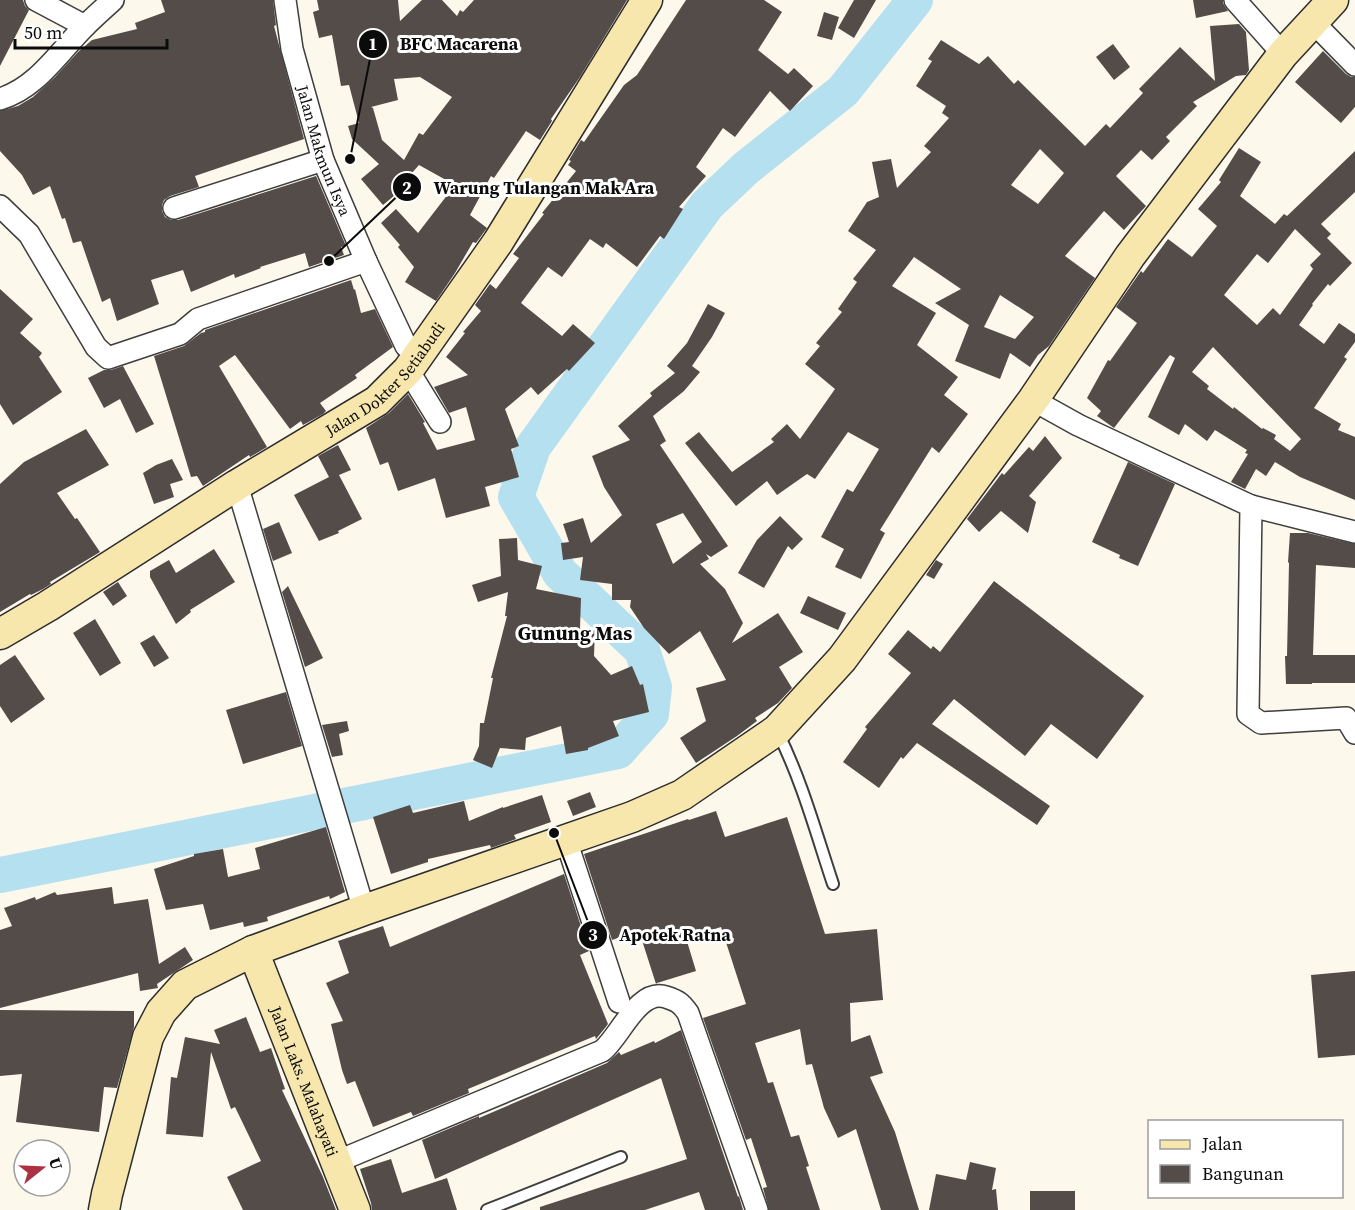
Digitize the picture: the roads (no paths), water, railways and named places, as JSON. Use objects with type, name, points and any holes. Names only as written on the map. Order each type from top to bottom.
[{"type":"street","points":[[36,0],[85,26]]},
{"type":"street","points":[[0,99],[8,97],[36,79],[112,0]]},
{"type":"street","name":"Jalan Makmun Isya","points":[[285,0],[292,49],[323,160],[366,261],[440,422]]},
{"type":"street","name":"Jalan Dokter Setiabudi","points":[[0,634],[48,606],[237,485],[378,401],[412,363],[498,242],[647,0]]},
{"type":"street","points":[[1235,0],[1283,54]]},
{"type":"street","points":[[104,1210],[148,1037],[162,1012],[186,985],[253,951],[632,817],[682,795],[777,730],[842,659],[1033,400],[1130,256],[1283,54],[1333,0]]},
{"type":"street","points":[[1313,22],[1355,65]]},
{"type":"street","points":[[174,208],[323,160]]},
{"type":"street","points":[[0,206],[29,234],[96,347],[108,358],[180,334],[198,319],[366,261]]},
{"type":"street","points":[[1033,400],[1078,425],[1251,506],[1355,532]]},
{"type":"street","points":[[237,485],[364,910]]},
{"type":"street","points":[[1251,506],[1248,714],[1261,723],[1346,718],[1355,732]]},
{"type":"street","points":[[566,840],[619,1002]]},
{"type":"street","name":"Jalan Laks. Malahayati","points":[[253,951],[355,1210]]},
{"type":"street","points":[[336,1162],[602,1051],[636,1007],[648,999],[662,996],[680,1003],[688,1013],[757,1210]]},
{"type":"lane","points":[[777,730],[802,790],[833,884]]},
{"type":"lane","points":[[487,1210],[621,1157]]},
{"type":"waterway","points":[[0,875],[618,751],[651,714],[654,687],[642,650],[560,573],[516,497],[533,447],[707,205],[746,168],[843,91],[915,0]]},
{"type":"place","name":"BFC Macarena","points":[[350,159]]},
{"type":"place","name":"Warung Tulangan Mak Ara","points":[[329,261]]},
{"type":"place","name":"Apotek Ratna","points":[[554,833]]},
{"type":"district","name":"Gunung Mas","points":[[575,633]]}]
